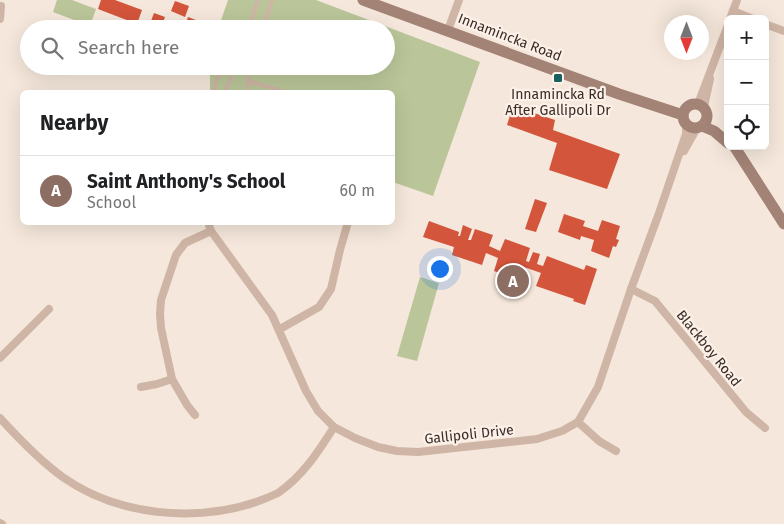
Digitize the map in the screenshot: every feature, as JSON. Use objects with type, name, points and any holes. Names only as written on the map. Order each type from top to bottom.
[{"type":"main road","name":"Innamincka Road","points":[[363,0],[645,102],[691,120],[714,131],[724,139]]},
{"type":"main road","points":[[703,109],[705,124],[691,120],[693,104],[703,109],[724,132]]},
{"type":"main road","name":"Innamincka Road","points":[[735,150],[784,224]]},
{"type":"street","points":[[448,30],[459,0]]},
{"type":"street","points":[[732,15],[737,0]]},
{"type":"street","points":[[0,19],[1,6]]},
{"type":"street","points":[[769,25],[784,31]]},
{"type":"street","points":[[703,109],[711,70],[724,36]]},
{"type":"street","points":[[616,451],[598,441],[578,422],[598,387],[630,288],[691,120]]},
{"type":"street","name":"Gallipoli Drive","points":[[209,225],[211,231],[272,315],[280,329],[306,391],[318,410],[334,427],[378,447],[397,452],[418,452],[537,440],[562,431],[578,422]]},
{"type":"street","points":[[280,329],[319,307],[331,290],[347,225]]},
{"type":"street","points":[[196,415],[187,404],[172,378],[161,328],[161,300],[176,254],[185,243],[211,231]]},
{"type":"street","name":"Blackboy Road","points":[[630,288],[655,301],[746,412],[765,428]]},
{"type":"street","points":[[0,358],[49,309]]},
{"type":"street","points":[[141,387],[157,384],[172,378]]},
{"type":"street","points":[[0,418],[26,447],[65,478],[117,505],[149,515],[180,520],[205,520],[232,515],[257,506],[278,493],[306,469],[334,427]]},
{"type":"lane","points":[[251,20],[258,0]]},
{"type":"lane","points":[[265,20],[272,0]]},
{"type":"lane","points":[[215,90],[216,79],[220,75]]},
{"type":"lane","points":[[226,90],[232,75]]},
{"type":"lane","points":[[247,90],[249,75]]},
{"type":"lane","points":[[248,81],[279,90]]},
{"type":"green space","points":[[57,0],[72,0],[96,9],[92,20],[74,20],[53,12]]},
{"type":"green space","points":[[228,0],[316,0],[369,20],[221,20]]},
{"type":"green space","points":[[395,30],[480,62],[433,196],[395,183],[395,90],[210,90],[210,75],[395,75]]},
{"type":"green space","points":[[420,277],[439,283],[417,361],[397,356]]},
{"type":"building","points":[[101,0],[115,0],[142,10],[138,20],[127,20],[98,9]]},
{"type":"building","points":[[175,1],[189,6],[185,17],[171,11]]},
{"type":"building","points":[[154,13],[165,17],[164,20],[151,20]]},
{"type":"building","points":[[513,106],[555,120],[553,130],[620,154],[607,189],[549,170],[557,143],[507,125]]},
{"type":"building","points":[[535,199],[547,203],[536,232],[525,229]]},
{"type":"building","points":[[564,214],[585,221],[583,226],[598,231],[602,220],[620,226],[616,239],[619,240],[616,247],[613,246],[609,258],[591,251],[594,240],[581,236],[580,240],[558,232]]},
{"type":"building","points":[[429,221],[459,232],[458,236],[460,236],[463,225],[472,229],[468,240],[471,240],[475,229],[493,235],[489,246],[500,251],[505,239],[530,248],[526,261],[529,262],[533,252],[540,254],[537,264],[543,266],[547,256],[584,270],[586,265],[597,269],[585,305],[573,301],[574,299],[536,286],[541,273],[524,267],[519,280],[494,271],[498,258],[486,253],[482,265],[452,255],[454,247],[423,237]]},
{"type":"place","name":"Innamincka Rd After Gallipoli Dr","points":[[558,78]]},
{"type":"place","name":"Saint Anthony's School","points":[[513,281]]}]
